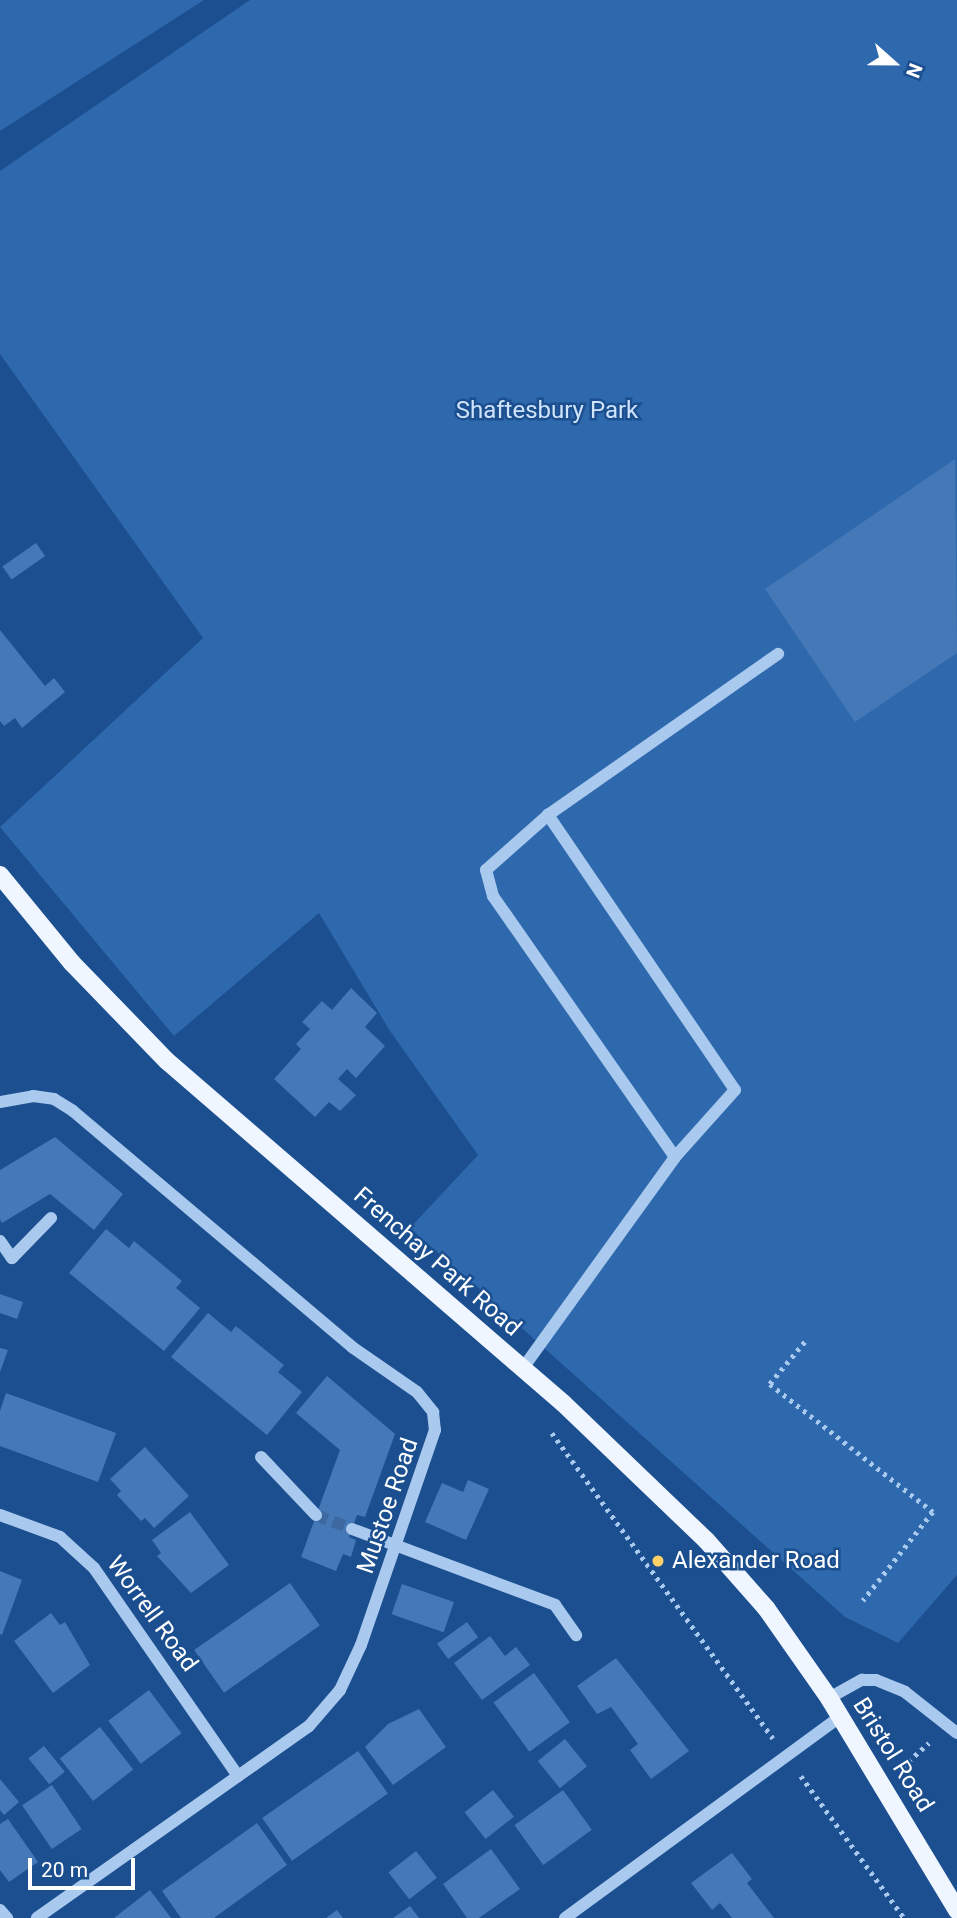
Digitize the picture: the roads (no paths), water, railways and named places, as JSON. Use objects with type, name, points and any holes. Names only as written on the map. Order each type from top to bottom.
[{"type":"main road","name":"Frenchay Park Road","points":[[0,875],[72,963],[167,1061],[616,1450],[706,1540],[766,1608],[829,1698]]},
{"type":"main road","name":"Bristol Road","points":[[829,1698],[957,1910]]},
{"type":"street","points":[[675,1157],[493,895],[486,870],[548,815],[778,654]]},
{"type":"street","points":[[523,1368],[675,1157],[735,1090],[548,815]]},
{"type":"street","name":"Mustoe Road","points":[[0,1102],[33,1096],[54,1099],[73,1111],[352,1347],[430,1404],[434,1435],[397,1545],[340,1690],[309,1726],[37,1918]]},
{"type":"street","points":[[0,1241],[12,1258],[51,1218]]},
{"type":"street","points":[[261,1457],[316,1515]]},
{"type":"street","name":"Worrell Road","points":[[0,1515],[60,1537],[94,1568],[239,1776]]},
{"type":"street","points":[[352,1529],[555,1605],[576,1635]]},
{"type":"street","points":[[829,1698],[862,1680],[876,1679],[905,1692],[952,1729]]},
{"type":"street","points":[[565,1918],[840,1717]]},
{"type":"street","points":[[0,1910],[7,1918]]},
{"type":"tunnel","points":[[316,1515],[352,1529]]},
{"type":"place","name":"Alexander Road","points":[[658,1561]]},
{"type":"park label","name":"Shaftesbury Park","points":[[547,411]]}]
